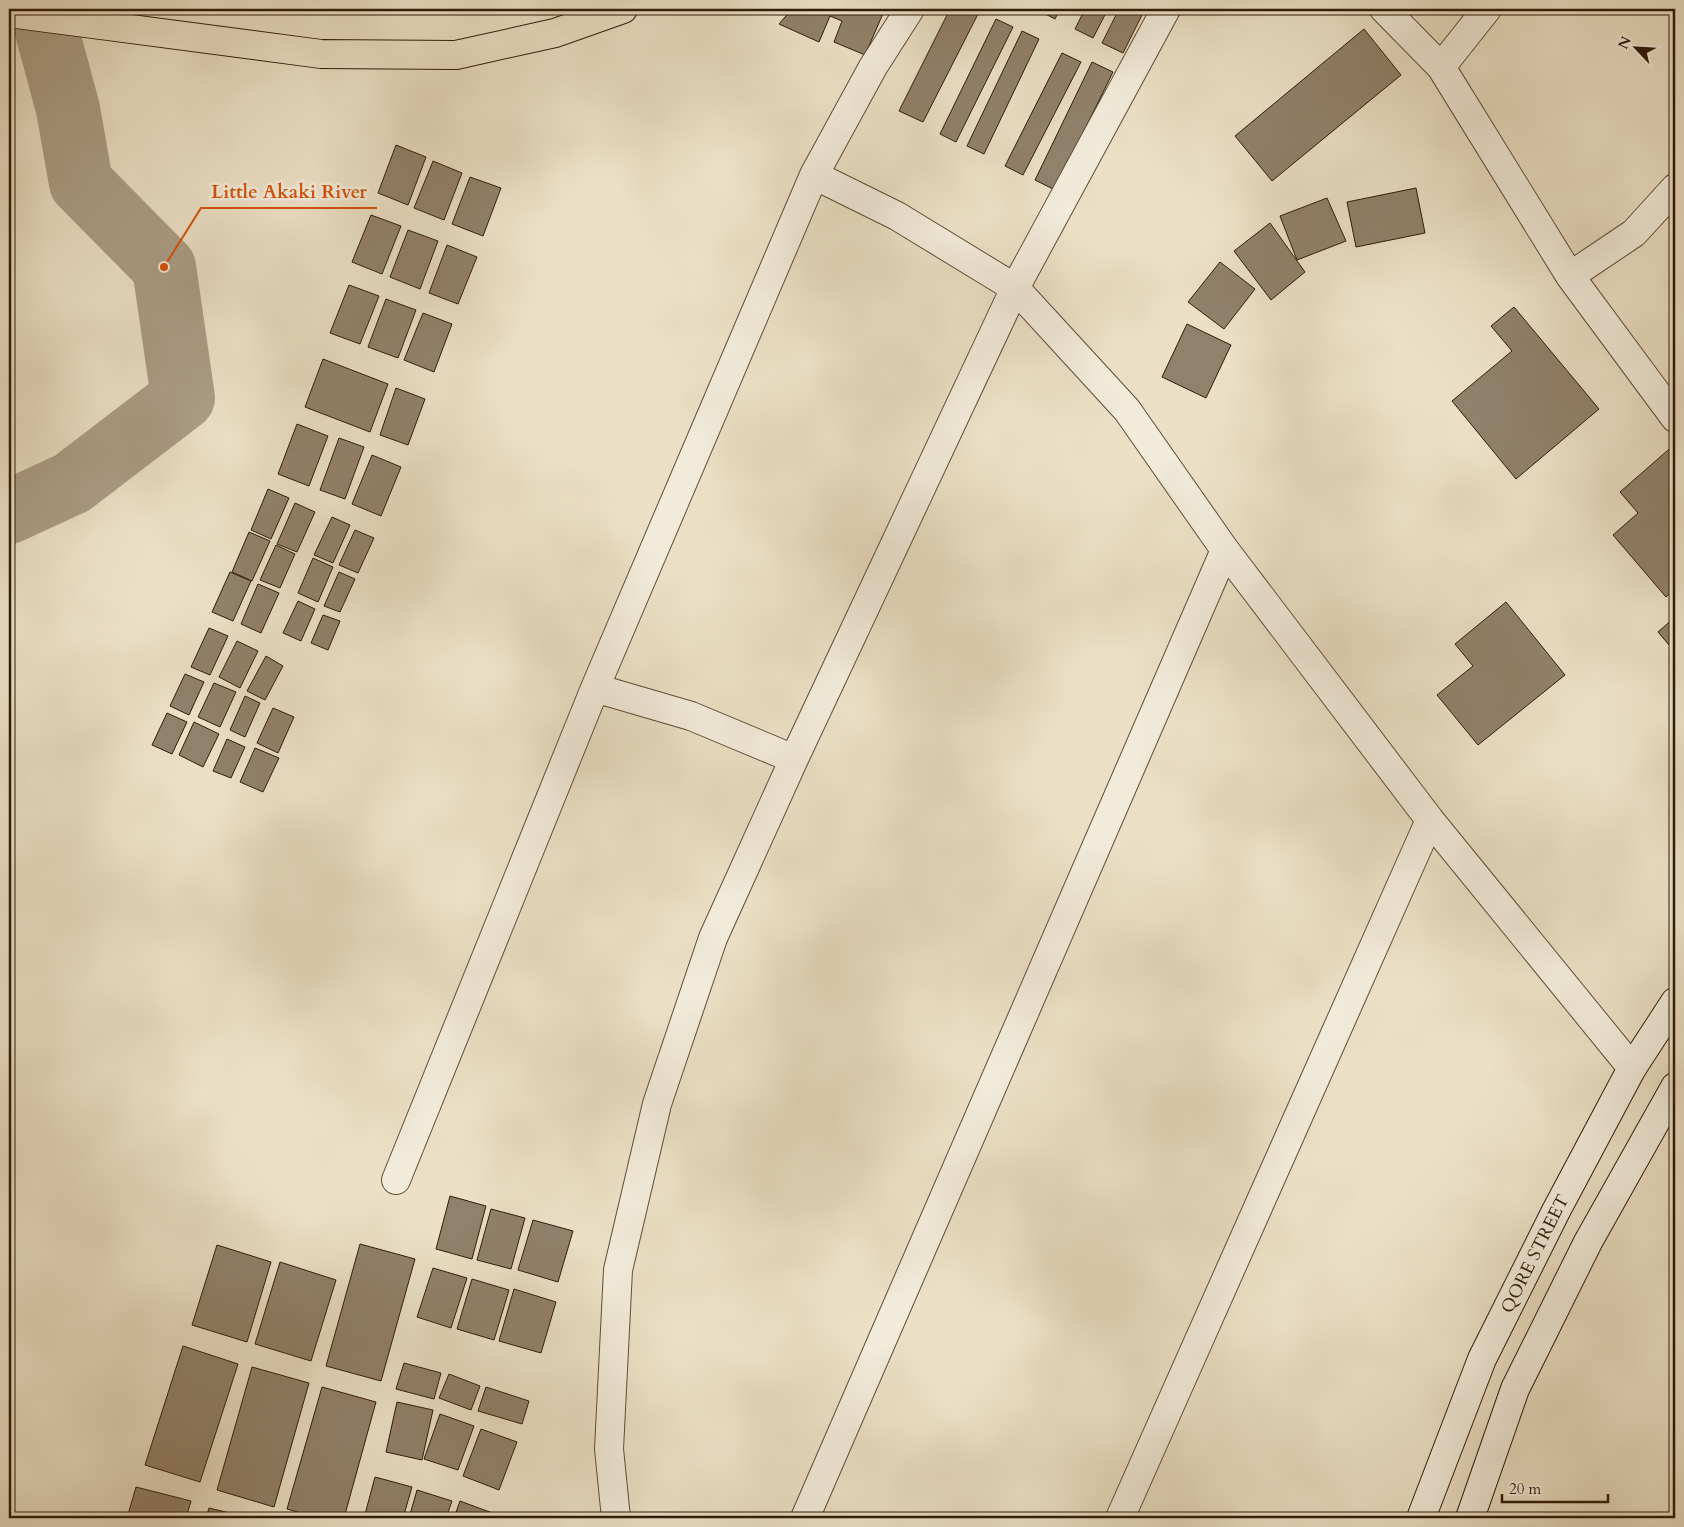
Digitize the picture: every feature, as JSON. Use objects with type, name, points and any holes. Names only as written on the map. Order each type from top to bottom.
[{"type":"main road","points":[[9,13],[321,54],[456,55],[555,33],[623,9]]},
{"type":"street","points":[[396,1180],[595,688],[814,175],[873,66],[910,9]]},
{"type":"street","points":[[613,1517],[609,1449],[618,1270],[655,1113],[713,938],[794,759],[1015,288],[1166,9]]},
{"type":"street","points":[[1384,9],[1441,67],[1570,276],[1675,418]]},
{"type":"street","points":[[1441,67],[1487,9]]},
{"type":"street","points":[[814,175],[897,216],[1015,288],[1127,410],[1225,550],[1430,820],[1632,1068]]},
{"type":"street","points":[[1570,276],[1634,233],[1675,188]]},
{"type":"street","points":[[804,1518],[1225,550]]},
{"type":"street","points":[[595,688],[691,716],[794,759]]},
{"type":"street","points":[[1120,1518],[1430,820]]},
{"type":"street","name":"QORE STREET","points":[[1421,1518],[1482,1359],[1556,1211],[1632,1068],[1675,1002]]},
{"type":"street","points":[[1470,1518],[1515,1389],[1588,1242],[1675,1087]]},
{"type":"building","points":[[792,9],[885,9],[865,55],[834,42],[842,21],[830,16],[819,42],[779,24]]},
{"type":"building","points":[[950,9],[968,9],[978,14],[923,122],[899,111]]},
{"type":"building","points":[[1036,9],[1060,9],[1055,19]]},
{"type":"building","points":[[1085,9],[1108,9],[1093,38],[1075,29]]},
{"type":"building","points":[[1119,9],[1145,9],[1123,53],[1102,43]]},
{"type":"building","points":[[996,19],[1013,27],[956,142],[940,134]]},
{"type":"building","points":[[1364,29],[1401,75],[1272,181],[1235,136]]},
{"type":"building","points":[[1022,31],[1039,39],[984,154],[967,146]]},
{"type":"building","points":[[1062,53],[1081,62],[1023,175],[1005,166]]},
{"type":"building","points":[[1092,62],[1113,72],[1055,190],[1035,180]]},
{"type":"building","points":[[396,145],[426,157],[408,205],[378,193]]},
{"type":"building","points":[[433,161],[462,173],[444,220],[414,208]]},
{"type":"building","points":[[470,177],[501,188],[483,236],[452,224]]},
{"type":"building","points":[[1416,188],[1425,233],[1356,247],[1347,202]]},
{"type":"building","points":[[1327,198],[1346,241],[1297,260],[1280,216]]},
{"type":"building","points":[[371,215],[401,226],[382,274],[352,262]]},
{"type":"building","points":[[1270,223],[1305,272],[1271,300],[1234,251]]},
{"type":"building","points":[[408,230],[438,241],[420,289],[390,277]]},
{"type":"building","points":[[447,245],[477,257],[458,304],[429,293]]},
{"type":"building","points":[[1220,262],[1255,289],[1224,329],[1188,302]]},
{"type":"building","points":[[349,285],[379,296],[360,344],[330,333]]},
{"type":"building","points":[[386,299],[416,310],[398,358],[368,347]]},
{"type":"building","points":[[1514,307],[1599,409],[1516,479],[1452,401],[1512,351],[1491,326]]},
{"type":"building","points":[[423,313],[452,324],[434,372],[404,360]]},
{"type":"building","points":[[1187,324],[1231,345],[1206,398],[1162,377]]},
{"type":"building","points":[[323,359],[388,384],[370,432],[305,407]]},
{"type":"building","points":[[396,388],[425,399],[408,445],[380,435]]},
{"type":"building","points":[[297,424],[328,436],[309,486],[278,474]]},
{"type":"building","points":[[339,438],[364,447],[345,499],[320,490]]},
{"type":"building","points":[[1675,444],[1675,589],[1666,597],[1613,535],[1638,513],[1620,492]]},
{"type":"building","points":[[372,455],[401,467],[381,516],[352,504]]},
{"type":"building","points":[[268,489],[289,498],[271,539],[251,530]]},
{"type":"building","points":[[295,503],[315,512],[297,552],[277,544]]},
{"type":"building","points":[[332,517],[350,525],[333,563],[314,555]]},
{"type":"building","points":[[355,530],[374,538],[358,573],[339,565]]},
{"type":"building","points":[[249,532],[270,541],[252,581],[232,572]]},
{"type":"building","points":[[276,545],[295,554],[280,588],[260,580]]},
{"type":"building","points":[[313,558],[333,567],[318,602],[298,593]]},
{"type":"building","points":[[230,572],[251,581],[233,621],[212,612]]},
{"type":"building","points":[[339,572],[355,579],[340,612],[324,606]]},
{"type":"building","points":[[258,584],[279,593],[261,633],[241,624]]},
{"type":"building","points":[[298,601],[315,609],[301,641],[283,633]]},
{"type":"building","points":[[1506,602],[1565,675],[1478,745],[1437,695],[1473,666],[1455,644]]},
{"type":"building","points":[[323,615],[340,621],[328,650],[311,643]]},
{"type":"building","points":[[1675,617],[1675,652],[1658,632]]},
{"type":"building","points":[[209,628],[228,636],[210,675],[191,667]]},
{"type":"building","points":[[237,641],[258,651],[240,688],[219,677]]},
{"type":"building","points":[[266,656],[283,666],[265,700],[247,691]]},
{"type":"building","points":[[185,674],[204,682],[189,715],[170,706]]},
{"type":"building","points":[[214,683],[236,692],[220,727],[198,717]]},
{"type":"building","points":[[245,696],[260,703],[245,737],[230,730]]},
{"type":"building","points":[[273,708],[294,717],[278,753],[257,743]]},
{"type":"building","points":[[167,713],[187,722],[172,754],[152,745]]},
{"type":"building","points":[[194,722],[219,734],[203,767],[179,755]]},
{"type":"building","points":[[227,739],[245,747],[231,778],[213,771]]},
{"type":"building","points":[[255,748],[279,758],[263,792],[240,782]]},
{"type":"building","points":[[450,1196],[486,1206],[472,1259],[436,1249]]},
{"type":"building","points":[[491,1209],[525,1218],[511,1269],[477,1260]]},
{"type":"building","points":[[533,1220],[573,1231],[558,1282],[518,1270]]},
{"type":"building","points":[[360,1244],[415,1259],[381,1381],[326,1366]]},
{"type":"building","points":[[217,1245],[271,1262],[247,1342],[192,1325]]},
{"type":"building","points":[[280,1262],[336,1280],[311,1361],[255,1344]]},
{"type":"building","points":[[433,1268],[467,1278],[451,1328],[417,1317]]},
{"type":"building","points":[[472,1279],[509,1290],[494,1340],[457,1329]]},
{"type":"building","points":[[514,1289],[556,1302],[541,1353],[499,1341]]},
{"type":"building","points":[[183,1346],[238,1364],[200,1482],[145,1465]]},
{"type":"building","points":[[404,1363],[441,1373],[434,1399],[396,1389]]},
{"type":"building","points":[[252,1367],[309,1383],[274,1507],[217,1490]]},
{"type":"building","points":[[449,1374],[480,1386],[471,1410],[439,1398]]},
{"type":"building","points":[[322,1387],[376,1402],[344,1518],[318,1518],[287,1509]]},
{"type":"building","points":[[486,1387],[529,1401],[522,1424],[478,1411]]},
{"type":"building","points":[[397,1402],[433,1410],[422,1460],[386,1452]]},
{"type":"building","points":[[440,1414],[474,1426],[458,1470],[424,1459]]},
{"type":"building","points":[[481,1429],[517,1442],[499,1490],[463,1476]]},
{"type":"building","points":[[375,1477],[412,1487],[403,1518],[364,1518]]},
{"type":"building","points":[[136,1487],[191,1501],[186,1518],[127,1518]]},
{"type":"building","points":[[417,1490],[452,1501],[446,1518],[409,1518]]},
{"type":"building","points":[[460,1501],[495,1514],[493,1518],[454,1518]]},
{"type":"building","points":[[209,1508],[251,1518],[206,1518]]},
{"type":"waterway","points":[[9,512],[72,483],[183,398],[164,267],[81,183],[68,109],[41,9]]},
{"type":"place","name":"Little Akaki River","points":[[164,267]]}]
